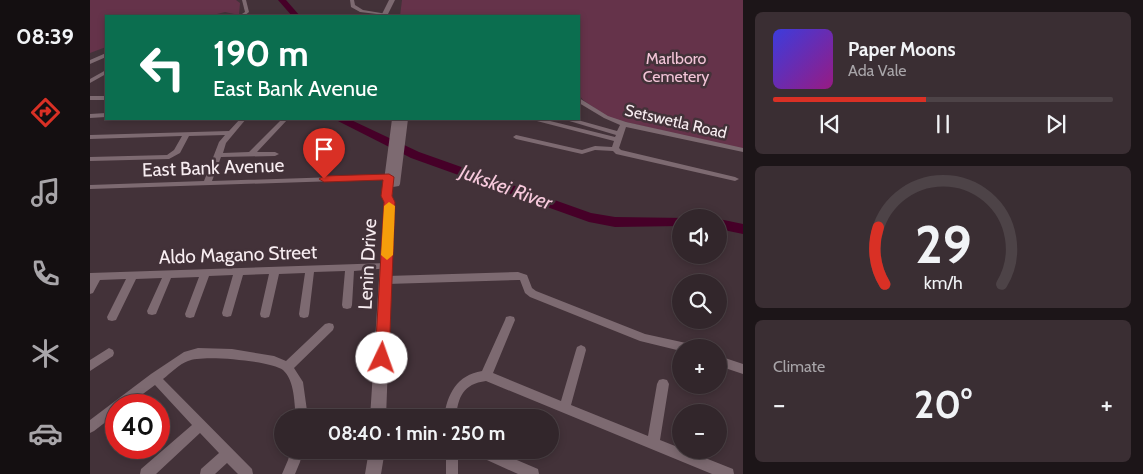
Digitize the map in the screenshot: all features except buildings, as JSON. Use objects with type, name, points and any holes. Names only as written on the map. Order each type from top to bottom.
[{"type":"street","points":[[242,15],[247,12],[244,0]]},
{"type":"street","points":[[352,0],[353,6],[358,9],[382,15]]},
{"type":"street","points":[[386,15],[392,0]]},
{"type":"street","points":[[387,15],[397,0]]},
{"type":"street","points":[[90,62],[105,55]]},
{"type":"street","points":[[90,81],[105,73]]},
{"type":"street","points":[[97,77],[105,79]]},
{"type":"street","points":[[91,99],[105,98]]},
{"type":"street","name":"Setswetla Road","points":[[580,101],[606,117],[624,124],[743,150]]},
{"type":"street","points":[[90,116],[105,115]]},
{"type":"street","points":[[207,184],[229,133],[242,120]]},
{"type":"street","points":[[250,155],[284,120]]},
{"type":"street","points":[[394,166],[396,120]]},
{"type":"street","points":[[394,166],[404,120]]},
{"type":"street","points":[[540,120],[618,137]]},
{"type":"street","points":[[571,120],[618,137]]},
{"type":"street","points":[[615,149],[624,124]]},
{"type":"street","points":[[90,137],[229,133]]},
{"type":"street","points":[[90,159],[169,157],[177,151],[187,134]]},
{"type":"street","points":[[516,137],[582,152],[595,148],[615,149],[626,154],[735,179]]},
{"type":"street","points":[[218,155],[275,154]]},
{"type":"street","name":"Lenin Drive","points":[[379,409],[387,273],[389,202],[393,196],[392,177],[394,166]]},
{"type":"street","name":"East Bank Avenue","points":[[90,187],[392,177]]},
{"type":"street","points":[[347,305],[350,268]]},
{"type":"street","name":"Aldo Magano Street","points":[[94,277],[350,268],[387,273],[518,276],[524,278],[528,290],[533,294],[644,338],[672,345]]},
{"type":"street","points":[[304,314],[310,269]]},
{"type":"street","points":[[265,314],[275,270]]},
{"type":"street","points":[[227,313],[239,272]]},
{"type":"street","points":[[190,314],[205,273]]},
{"type":"street","points":[[152,311],[168,274]]},
{"type":"street","points":[[112,317],[133,275]]},
{"type":"street","points":[[90,290],[94,277]]},
{"type":"street","points":[[486,376],[510,320]]},
{"type":"street","points":[[287,367],[329,327]]},
{"type":"street","points":[[565,407],[581,350]]},
{"type":"street","points":[[90,366],[110,353]]},
{"type":"street","points":[[134,394],[184,357],[198,353],[260,358],[274,361],[287,367],[297,382],[301,409]]},
{"type":"street","points":[[727,364],[743,369]]},
{"type":"street","points":[[452,409],[454,396],[459,387],[474,378],[486,376],[728,474]]},
{"type":"street","points":[[155,378],[247,474]]},
{"type":"street","points":[[653,443],[663,384]]},
{"type":"street","points":[[90,428],[105,416]]},
{"type":"street","points":[[146,474],[200,425]]},
{"type":"street","points":[[206,474],[227,454]]},
{"type":"street","points":[[288,474],[294,459]]},
{"type":"street","points":[[373,474],[375,459]]},
{"type":"street","points":[[452,459],[452,474]]},
{"type":"street","points":[[498,459],[533,474]]},
{"type":"green space","points":[[90,0],[236,0],[240,3],[239,15],[225,12],[213,15],[105,15],[105,47],[90,53]]},
{"type":"green space","name":"Marlboro Cemetery","points":[[402,0],[743,0],[743,150],[609,118],[583,100],[580,96],[580,15],[400,15]]},
{"type":"waterway","name":"Jukskei River","points":[[282,0],[295,15]]},
{"type":"waterway","name":"Jukskei River","points":[[342,120],[415,155],[589,217],[615,222],[672,221]]},
{"type":"waterway","name":"Jukskei River","points":[[727,226],[743,229]]},
{"type":"slow traffic","points":[[387,255],[389,206]]},
{"type":"route","points":[[324,179],[389,177],[387,196],[389,202],[387,280],[382,358]]}]
